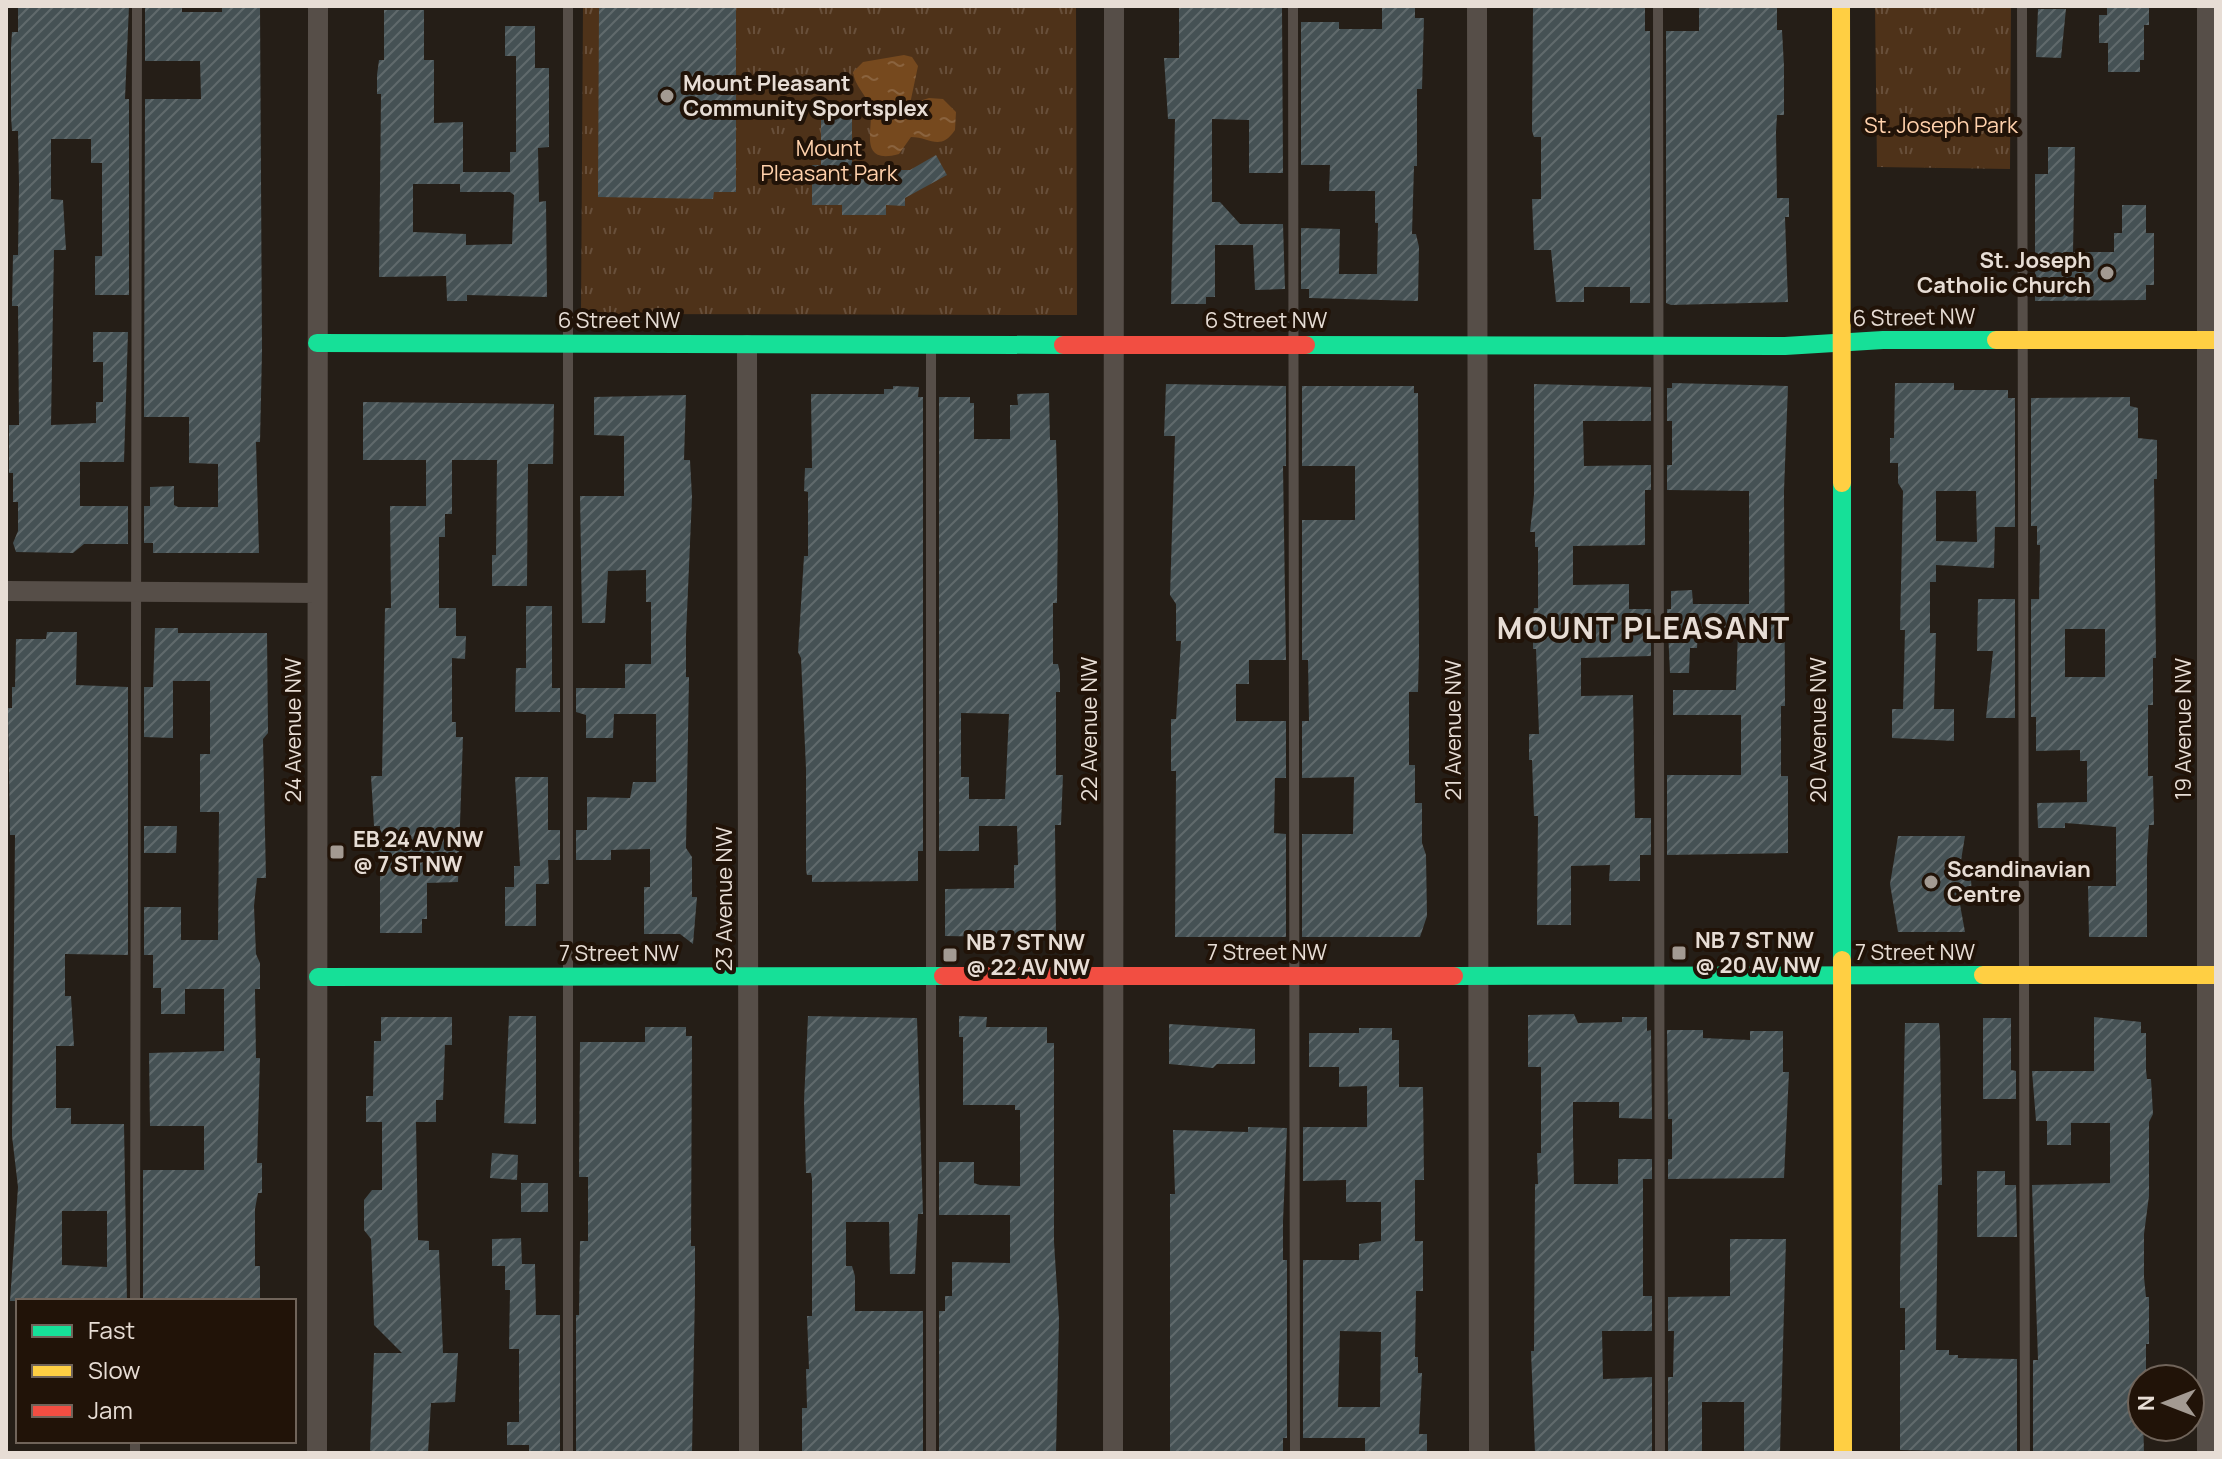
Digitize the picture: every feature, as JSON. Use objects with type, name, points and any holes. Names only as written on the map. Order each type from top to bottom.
[{"type":"street","name":"24 Avenue NW","points":[[317,1453],[318,6]]},
{"type":"street","name":"22 Avenue NW","points":[[1113,1453],[1114,6]]},
{"type":"street","name":"21 Avenue NW","points":[[1477,6],[1479,1453]]},
{"type":"street","name":"20 Avenue NW","points":[[1841,6],[1843,1453]]},
{"type":"street","name":"19 Avenue NW","points":[[2207,6],[2212,340],[2207,1453]]},
{"type":"street","name":"6 Street NW","points":[[317,343],[1660,345],[2212,340]]},
{"type":"street","name":"23 Avenue NW","points":[[747,345],[749,1453]]},
{"type":"street","points":[[6,591],[317,593]]},
{"type":"street","name":"7 Street NW","points":[[318,977],[2211,975]]},
{"type":"lane","points":[[135,1299],[137,6]]},
{"type":"lane","points":[[568,6],[568,1453]]},
{"type":"lane","points":[[1293,6],[1295,1453]]},
{"type":"lane","points":[[1658,6],[1660,1453]]},
{"type":"lane","points":[[2022,6],[2025,1453]]},
{"type":"lane","points":[[931,344],[931,1453]]},
{"type":"green space","name":"Mount Pleasant Park","points":[[583,6],[1076,6],[1077,315],[581,314]]},
{"type":"green space","name":"St. Joseph Park","points":[[1875,6],[2011,6],[2010,169],[1877,167]]},
{"type":"water","points":[[904,55],[912,57],[918,66],[910,104],[929,98],[943,99],[956,112],[955,130],[950,137],[939,142],[911,137],[899,154],[877,154],[870,142],[870,107],[853,72],[863,62]]},
{"type":"building","points":[[18,6],[129,6],[125,99],[129,99],[129,295],[95,295],[95,256],[102,256],[102,163],[91,163],[91,139],[51,139],[51,199],[63,200],[66,250],[54,250],[51,425],[96,423],[96,402],[103,402],[103,362],[93,362],[93,332],[128,332],[124,462],[80,462],[80,506],[128,506],[128,544],[84,544],[73,553],[16,552],[13,543],[18,531],[18,502],[13,502],[13,473],[9,473],[9,425],[19,425],[18,306],[12,306],[13,255],[18,255],[19,185],[18,131],[12,131],[11,116],[11,47],[12,32],[18,32]]},
{"type":"building","points":[[145,6],[182,6],[182,12],[222,12],[222,6],[260,6],[262,351],[260,442],[256,442],[259,553],[153,553],[153,543],[144,543],[144,506],[150,506],[150,487],[174,486],[174,505],[178,507],[218,507],[218,464],[189,463],[189,417],[144,417],[145,99],[201,99],[200,61],[145,61]]},
{"type":"building","name":"Mount Pleasant Community Sportsplex","points":[[599,6],[736,6],[736,192],[714,192],[713,199],[598,197]]},
{"type":"building","points":[[1179,6],[1282,6],[1283,173],[1249,173],[1249,120],[1212,119],[1212,202],[1220,202],[1240,224],[1283,224],[1285,289],[1255,290],[1253,245],[1215,245],[1215,297],[1206,297],[1206,304],[1171,304],[1175,119],[1168,119],[1164,58],[1179,58]]},
{"type":"building","points":[[1382,6],[1415,6],[1415,18],[1424,18],[1422,89],[1417,89],[1417,166],[1414,166],[1412,234],[1416,234],[1419,247],[1418,301],[1309,298],[1309,289],[1301,289],[1301,228],[1340,229],[1339,274],[1377,274],[1378,223],[1375,223],[1375,191],[1329,191],[1330,165],[1301,165],[1301,22],[1339,22],[1339,29],[1382,29]]},
{"type":"building","points":[[1533,6],[1645,6],[1645,31],[1650,31],[1650,303],[1630,303],[1630,287],[1584,287],[1584,302],[1556,302],[1551,250],[1534,250],[1532,199],[1541,199],[1541,137],[1534,137],[1532,131]]},
{"type":"building","points":[[1777,6],[1777,30],[1782,30],[1784,115],[1777,115],[1777,198],[1789,198],[1789,217],[1785,217],[1788,302],[1671,305],[1666,303],[1666,31],[1699,31],[1699,8]]},
{"type":"building","points":[[2107,6],[2149,6],[2149,25],[2144,25],[2144,60],[2140,60],[2140,72],[2108,72],[2108,43],[2099,43],[2099,15],[2107,15]]},
{"type":"building","points":[[2038,9],[2066,9],[2061,58],[2036,57]]},
{"type":"building","points":[[384,10],[424,10],[424,60],[434,60],[434,123],[463,122],[463,172],[510,172],[510,152],[516,152],[516,56],[505,56],[505,26],[535,26],[535,68],[549,68],[549,147],[538,148],[539,202],[546,201],[547,297],[467,295],[467,301],[447,301],[446,276],[379,277],[381,94],[377,94],[377,75],[379,60],[384,60]],"holes":[[[413,184],[460,184],[460,192],[510,192],[514,195],[512,244],[466,245],[466,234],[413,232]]]},
{"type":"building","points":[[831,108],[852,108],[852,170],[910,170],[936,155],[947,175],[905,198],[905,206],[886,205],[886,215],[842,215],[842,205],[812,205],[812,165],[821,165],[821,120],[831,120]]},
{"type":"building","points":[[2048,147],[2075,147],[2073,252],[2114,252],[2114,233],[2122,233],[2122,205],[2146,205],[2146,233],[2154,233],[2154,285],[2146,285],[2146,300],[2035,301],[2035,174],[2048,174]]},
{"type":"building","points":[[1672,383],[1788,386],[1784,491],[1785,706],[1781,706],[1781,776],[1788,776],[1788,853],[1667,855],[1667,775],[1741,775],[1741,715],[1673,715],[1673,690],[1736,690],[1738,630],[1698,631],[1697,648],[1690,648],[1689,673],[1670,673],[1667,609],[1671,609],[1671,591],[1692,590],[1693,604],[1749,604],[1749,491],[1667,490],[1667,465],[1672,465],[1672,421],[1667,421],[1667,388],[1672,388]]},
{"type":"building","points":[[1895,383],[1954,383],[1954,390],[2008,390],[2008,398],[2015,398],[2015,527],[1995,527],[1994,568],[1936,565],[1936,582],[1930,582],[1930,633],[1936,633],[1934,709],[1954,709],[1954,741],[1892,738],[1892,709],[1903,709],[1905,630],[1900,630],[1903,491],[1898,483],[1898,463],[1890,463],[1890,438],[1894,438]],"holes":[[[1936,491],[1976,491],[1977,542],[1936,541]]]},
{"type":"building","points":[[1166,384],[1286,386],[1286,466],[1283,466],[1286,660],[1249,660],[1249,684],[1236,684],[1236,721],[1286,721],[1286,778],[1275,778],[1274,833],[1286,834],[1286,937],[1175,937],[1176,771],[1171,771],[1171,719],[1176,719],[1181,641],[1176,641],[1176,604],[1170,595],[1175,436],[1164,436]]},
{"type":"building","points":[[1534,384],[1651,387],[1651,421],[1583,421],[1584,466],[1651,465],[1651,490],[1645,490],[1645,545],[1573,546],[1573,585],[1629,584],[1629,609],[1651,609],[1651,656],[1581,658],[1581,696],[1633,695],[1635,818],[1651,818],[1651,855],[1640,855],[1640,881],[1609,881],[1610,865],[1571,866],[1571,925],[1537,925],[1538,816],[1534,816],[1532,760],[1529,760],[1529,734],[1539,734],[1536,649],[1533,649],[1533,616],[1534,608],[1538,608],[1538,547],[1535,547],[1535,532],[1530,532],[1534,495]]},
{"type":"building","points":[[893,386],[919,387],[918,397],[923,397],[923,851],[918,851],[918,881],[812,882],[812,875],[807,875],[806,870],[806,769],[801,658],[798,652],[804,556],[808,556],[808,492],[804,491],[805,468],[812,468],[811,394],[884,394],[884,389],[893,389]]},
{"type":"building","points":[[1302,386],[1414,386],[1414,393],[1418,393],[1419,655],[1418,692],[1409,692],[1409,765],[1415,765],[1415,803],[1422,803],[1422,843],[1426,855],[1427,916],[1420,937],[1302,937],[1302,834],[1353,834],[1354,777],[1302,778],[1302,721],[1309,721],[1308,660],[1302,660],[1302,520],[1355,520],[1355,466],[1302,466]]},
{"type":"building","points":[[1049,393],[1050,440],[1056,440],[1057,603],[1053,603],[1053,664],[1058,664],[1060,673],[1060,692],[1056,692],[1056,775],[1063,775],[1061,825],[1055,825],[1056,938],[945,936],[945,889],[1014,888],[1014,865],[1018,865],[1017,826],[979,826],[979,851],[939,851],[939,397],[970,397],[970,403],[974,403],[974,439],[1010,439],[1010,405],[1018,405],[1017,394]],"holes":[[[961,713],[1009,714],[1005,799],[969,799],[969,777],[961,777]]]},
{"type":"building","points":[[686,395],[684,460],[690,460],[692,497],[686,636],[686,677],[689,677],[686,848],[692,857],[692,897],[697,897],[693,944],[680,934],[644,934],[644,887],[650,887],[650,849],[611,850],[611,860],[576,860],[576,830],[587,830],[587,797],[630,798],[633,782],[656,782],[656,714],[614,714],[613,738],[586,738],[586,715],[576,712],[576,688],[625,688],[625,664],[651,664],[651,602],[646,602],[646,570],[608,571],[605,623],[582,623],[580,496],[624,496],[624,436],[594,435],[594,397]]},
{"type":"building","points":[[2130,397],[2130,406],[2138,408],[2138,438],[2157,440],[2157,479],[2154,479],[2156,658],[2153,658],[2153,705],[2148,705],[2148,776],[2153,776],[2154,825],[2149,825],[2147,937],[2089,937],[2088,886],[2116,886],[2116,827],[2065,823],[2065,828],[2038,828],[2037,803],[2087,802],[2087,761],[2080,761],[2080,750],[2036,751],[2036,717],[2031,717],[2031,599],[2039,599],[2040,545],[2037,545],[2037,526],[2031,526],[2031,398]],"holes":[[[2065,629],[2105,629],[2105,677],[2065,677]]]},
{"type":"building","points":[[363,402],[554,404],[553,464],[528,464],[527,586],[492,586],[492,555],[496,555],[497,460],[452,460],[452,514],[445,514],[445,537],[439,537],[439,608],[456,608],[456,636],[466,636],[465,659],[452,658],[452,722],[456,722],[456,737],[463,737],[458,882],[427,883],[427,919],[422,919],[422,933],[380,933],[380,826],[374,826],[371,776],[382,776],[385,608],[391,608],[390,506],[426,506],[426,460],[363,460]]},
{"type":"building","points":[[1978,599],[2015,599],[2015,718],[1986,718],[1993,651],[1977,651]]},
{"type":"building","points":[[526,606],[552,606],[552,688],[560,688],[560,712],[515,712],[516,668],[526,668]]},
{"type":"building","points":[[155,628],[178,628],[178,633],[267,633],[268,733],[263,739],[266,878],[257,878],[254,906],[256,954],[260,963],[260,989],[255,989],[256,1058],[260,1058],[257,1163],[262,1163],[262,1193],[258,1193],[255,1209],[255,1266],[260,1266],[260,1299],[143,1299],[143,1170],[204,1170],[204,1126],[150,1126],[149,1053],[224,1051],[224,989],[185,989],[185,1014],[161,1014],[161,988],[153,988],[153,955],[144,955],[144,907],[181,907],[181,940],[218,940],[219,812],[200,812],[200,754],[210,754],[210,681],[173,681],[173,738],[144,737],[144,687],[153,687]]},
{"type":"building","points":[[47,632],[77,632],[76,685],[128,687],[128,955],[65,954],[65,996],[71,996],[74,1046],[56,1046],[56,1108],[71,1108],[71,1124],[124,1124],[127,1299],[10,1301],[18,1187],[12,1136],[15,835],[10,835],[8,708],[12,708],[12,687],[15,687],[16,639],[46,639]],"holes":[[[62,1211],[107,1211],[107,1267],[62,1265]]]},
{"type":"building","points":[[515,777],[548,777],[548,830],[560,830],[560,860],[548,860],[549,884],[536,884],[536,926],[505,926],[505,887],[514,887],[514,866],[520,866]]},
{"type":"building","points":[[144,826],[177,826],[176,853],[144,853]]},
{"type":"building","name":"Scandinavian Centre","points":[[1898,836],[1965,836],[1958,879],[1971,879],[1972,898],[1959,899],[1965,932],[1898,932],[1890,884]]},
{"type":"building","points":[[1574,1014],[1578,1023],[1622,1022],[1622,1017],[1647,1017],[1647,1031],[1651,1030],[1652,1119],[1619,1118],[1619,1102],[1573,1102],[1573,1137],[1574,1184],[1618,1184],[1618,1159],[1652,1159],[1652,1179],[1643,1179],[1643,1296],[1652,1296],[1652,1331],[1602,1331],[1603,1379],[1652,1377],[1652,1453],[1535,1453],[1531,1351],[1534,1351],[1535,1184],[1538,1184],[1537,1153],[1541,1153],[1541,1067],[1528,1067],[1528,1015]]},
{"type":"building","points":[[509,1016],[536,1016],[536,1124],[504,1123]]},
{"type":"building","points":[[808,1016],[917,1018],[923,1214],[918,1214],[915,1274],[890,1274],[889,1222],[846,1222],[846,1266],[852,1266],[855,1276],[855,1311],[923,1311],[923,1453],[802,1453],[802,1408],[807,1408],[806,1369],[809,1369],[807,1316],[812,1316],[812,1179],[811,1173],[806,1173],[804,1101]]},
{"type":"building","points":[[959,1016],[987,1017],[986,1027],[1047,1027],[1047,1043],[1054,1043],[1054,1242],[1059,1319],[1056,1453],[939,1453],[939,1311],[945,1311],[945,1296],[952,1296],[952,1262],[1010,1263],[1010,1215],[939,1215],[939,1162],[974,1162],[974,1183],[980,1185],[1020,1186],[1020,1110],[1015,1110],[1015,1105],[963,1105],[963,1037],[959,1037]]},
{"type":"building","points":[[381,1017],[452,1017],[452,1045],[445,1045],[443,1100],[436,1100],[436,1122],[416,1122],[418,1240],[429,1241],[429,1250],[439,1250],[443,1353],[458,1353],[455,1402],[431,1403],[428,1453],[372,1453],[370,1450],[374,1353],[402,1353],[374,1325],[371,1239],[364,1230],[364,1200],[372,1190],[382,1190],[382,1122],[366,1122],[366,1096],[373,1096],[374,1041],[381,1041]]},
{"type":"building","points":[[2094,1017],[2141,1022],[2141,1033],[2146,1033],[2146,1070],[2147,1079],[2151,1079],[2153,1114],[2149,1122],[2149,1196],[2144,1234],[2149,1344],[2146,1344],[2146,1363],[2126,1363],[2126,1443],[2144,1443],[2144,1453],[2033,1453],[2033,1360],[2038,1360],[2032,1185],[2110,1183],[2110,1123],[2071,1123],[2071,1145],[2047,1145],[2047,1121],[2036,1121],[2032,1071],[2094,1071]]},
{"type":"building","points":[[1983,1018],[2011,1018],[2011,1070],[2016,1071],[2016,1099],[1983,1099]]},
{"type":"building","points":[[1905,1023],[1939,1023],[1942,1185],[1938,1185],[1936,1350],[1949,1350],[1949,1355],[1958,1355],[1958,1358],[2017,1359],[2017,1453],[1900,1450],[1900,1350],[1905,1350],[1905,1308],[1900,1308],[1900,1273]]},
{"type":"building","points":[[1169,1024],[1255,1029],[1255,1064],[1217,1064],[1213,1068],[1169,1064]]},
{"type":"building","points":[[645,1027],[686,1027],[686,1036],[692,1036],[691,1246],[695,1246],[695,1292],[692,1453],[576,1453],[576,1315],[579,1315],[580,1241],[588,1241],[588,1177],[579,1177],[580,1042],[645,1042]]},
{"type":"building","points":[[1359,1028],[1392,1028],[1392,1040],[1399,1040],[1399,1087],[1423,1087],[1424,1180],[1415,1180],[1415,1241],[1423,1241],[1423,1291],[1416,1291],[1415,1357],[1418,1357],[1418,1373],[1422,1373],[1419,1434],[1427,1434],[1427,1453],[1365,1453],[1365,1438],[1303,1438],[1303,1260],[1359,1260],[1359,1244],[1381,1241],[1381,1202],[1346,1202],[1346,1180],[1303,1181],[1303,1127],[1367,1127],[1367,1086],[1339,1087],[1339,1067],[1309,1067],[1309,1033],[1359,1033]],"holes":[[[1340,1331],[1381,1332],[1380,1407],[1338,1407]]]},
{"type":"building","points":[[1667,1030],[1703,1030],[1703,1038],[1750,1040],[1750,1031],[1783,1031],[1783,1072],[1789,1072],[1784,1178],[1668,1179],[1668,1159],[1672,1159],[1672,1119],[1668,1119]]},
{"type":"building","points":[[1248,1127],[1287,1128],[1283,1260],[1287,1260],[1287,1438],[1283,1438],[1283,1453],[1170,1453],[1170,1194],[1175,1194],[1173,1130],[1248,1132]]},
{"type":"building","points":[[492,1153],[518,1155],[517,1180],[490,1178]]},
{"type":"building","points":[[1977,1171],[2005,1171],[2005,1185],[2016,1185],[2017,1237],[1977,1237]]},
{"type":"building","points":[[521,1183],[548,1183],[548,1212],[521,1212]]},
{"type":"building","points":[[521,1238],[522,1264],[535,1264],[536,1315],[560,1315],[560,1453],[529,1453],[529,1445],[507,1445],[507,1422],[519,1422],[519,1349],[509,1349],[510,1290],[505,1290],[505,1266],[492,1266],[492,1239]]},
{"type":"building","points":[[1730,1239],[1786,1239],[1780,1453],[1744,1453],[1744,1402],[1702,1402],[1702,1453],[1668,1453],[1668,1377],[1673,1377],[1674,1331],[1668,1331],[1668,1297],[1730,1296]]},
{"type":"traffic: fast","points":[[1306,345],[1785,346],[1883,340],[1996,340]]},
{"type":"traffic: fast","points":[[317,343],[1063,345]]},
{"type":"traffic: fast","points":[[1842,483],[1842,960]]},
{"type":"traffic: fast","points":[[1454,976],[1983,975]]},
{"type":"traffic: fast","points":[[318,977],[943,976]]},
{"type":"traffic: slow","points":[[1841,6],[1842,483]]},
{"type":"traffic: slow","points":[[1996,340],[2216,340]]},
{"type":"traffic: slow","points":[[1842,960],[1843,1453]]},
{"type":"traffic: slow","points":[[1983,975],[2216,975]]},
{"type":"traffic: jam","points":[[1063,345],[1306,345]]},
{"type":"traffic: jam","points":[[943,976],[1454,976]]},
{"type":"place","name":"Mount Pleasant Community Sportsplex","points":[[667,96]]},
{"type":"place","name":"St. Joseph Catholic Church","points":[[2107,273]]},
{"type":"place","name":"EB 24 AV NW @ 7 ST NW","points":[[337,852]]},
{"type":"place","name":"Scandinavian Centre","points":[[1931,882]]},
{"type":"place","name":"NB 7 ST NW @ 20 AV NW","points":[[1679,953]]},
{"type":"place","name":"NB 7 ST NW @ 22 AV NW","points":[[950,955]]},
{"type":"district","name":"MOUNT PLEASANT","points":[[1644,629]]}]
